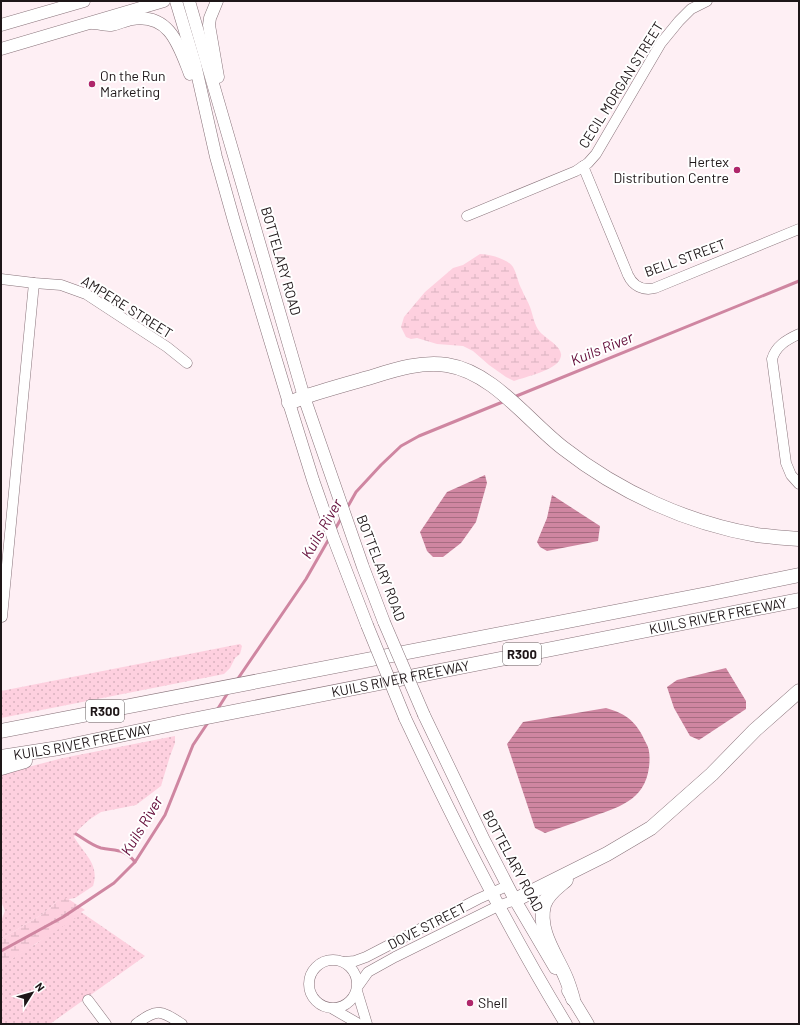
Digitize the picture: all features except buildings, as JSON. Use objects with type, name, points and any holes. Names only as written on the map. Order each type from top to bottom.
[{"type":"highway","points":[[289,403],[304,396],[408,366],[425,364],[447,365],[473,373],[496,388],[564,449],[610,481],[660,506],[682,515],[718,526],[757,535],[799,539]]},
{"type":"highway","name":"KUILS RIVER FREEWAY","points":[[1,731],[799,575]]},
{"type":"highway","name":"KUILS RIVER FREEWAY","points":[[1,757],[59,748],[182,722],[799,600]]},
{"type":"highway","points":[[515,900],[582,866],[651,828],[712,774],[755,730],[799,691]]},
{"type":"highway","points":[[1,768],[28,760],[59,748]]},
{"type":"highway","points":[[573,999],[566,978],[545,934],[543,913],[544,905],[551,893],[582,866]]},
{"type":"main road","points":[[1,25],[84,1]]},
{"type":"main road","points":[[1,49],[164,1]]},
{"type":"main road","points":[[176,1],[195,64],[216,157],[234,221],[313,480],[350,581],[406,718],[442,796],[498,906],[566,1024]]},
{"type":"main road","name":"BOTTELARY ROAD","points":[[189,1],[304,396],[363,567],[384,622],[455,782],[507,886],[588,1024]]},
{"type":"main road","points":[[218,1],[210,18],[209,25],[219,80],[220,108]]},
{"type":"main road","points":[[92,23],[111,25],[131,19],[143,18],[162,24],[176,40],[206,112]]},
{"type":"street","name":"CECIL MORGAN STREET","points":[[467,216],[568,174],[583,166],[596,154],[660,43],[679,21],[690,5],[706,1]]},
{"type":"street","name":"BELL STREET","points":[[583,166],[628,275],[632,282],[639,287],[650,289],[655,288],[799,229]]},
{"type":"street","name":"AMPERE STREET","points":[[1,279],[61,285],[86,294],[167,347],[188,363]]},
{"type":"street","points":[[2,617],[34,283]]},
{"type":"street","points":[[799,334],[780,345],[774,351],[772,359],[786,463],[791,475],[799,484]]},
{"type":"street","name":"DOVE STREET","points":[[507,886],[366,957],[355,961],[344,962],[331,960],[318,965],[310,977],[309,984],[313,998],[318,1004],[325,1007],[333,1009],[341,1008],[348,1004],[353,998],[368,972],[400,954],[498,906],[515,900]]},
{"type":"street","points":[[344,962],[354,972],[357,979],[357,989],[367,1024]]},
{"type":"street","points":[[88,1000],[106,1024]]},
{"type":"street","points":[[333,1009],[359,1024]]},
{"type":"street","points":[[136,1024],[148,1015],[156,1012],[167,1014],[182,1024]]},
{"type":"green space","points":[[480,254],[498,258],[511,264],[513,267],[538,329],[558,347],[560,351],[560,359],[553,367],[540,373],[514,381],[489,365],[473,351],[463,346],[437,344],[417,338],[411,339],[406,337],[401,327],[404,317],[425,292],[453,268],[463,265]]},
{"type":"green space","points":[[240,644],[242,646],[240,654],[235,658],[230,668],[224,674],[1,718],[1,691]]},
{"type":"green space","points":[[175,736],[175,743],[161,786],[136,805],[101,812],[90,819],[78,830],[74,837],[93,865],[95,878],[93,886],[75,898],[57,901],[41,915],[1,939],[1,921],[5,911],[1,901],[1,774],[63,758]]},
{"type":"green space","points":[[67,898],[85,910],[81,912],[79,916],[1,966],[1,939],[41,915],[57,901]]},
{"type":"green space","points":[[81,912],[145,956],[50,1024],[1,1024],[1,966],[36,944]]},
{"type":"shaded area","points":[[485,475],[487,483],[476,522],[461,543],[443,557],[433,557],[427,551],[420,532],[447,492]]},
{"type":"shaded area","points":[[552,495],[600,526],[598,541],[547,551],[540,547],[537,542],[547,518]]},
{"type":"shaded area","points":[[726,668],[746,701],[746,709],[699,740],[690,736],[674,708],[667,687],[677,680]]},
{"type":"shaded area","points":[[606,708],[614,710],[631,720],[639,730],[647,745],[650,761],[646,779],[642,788],[628,802],[609,811],[545,833],[535,828],[507,744],[523,722]]},
{"type":"waterway","name":"Kuils River","points":[[514,397],[799,281]]},
{"type":"waterway","name":"Kuils River","points":[[347,508],[356,492],[401,446],[419,436],[505,401]]},
{"type":"waterway","name":"Kuils River","points":[[334,531],[342,517]]},
{"type":"waterway","name":"Kuils River","points":[[237,680],[306,579],[330,537]]},
{"type":"waterway","name":"Kuils River","points":[[217,710],[229,691]]},
{"type":"waterway","name":"Kuils River","points":[[1,951],[63,917],[114,883],[135,862],[165,815],[193,745],[209,721]]},
{"type":"waterway","points":[[76,834],[98,847],[123,852],[135,862]]},
{"type":"place","name":"On the Run Marketing","points":[[92,84]]},
{"type":"place","name":"Hertex Distribution Centre","points":[[737,170]]},
{"type":"place","name":"Shell","points":[[470,1003]]}]
